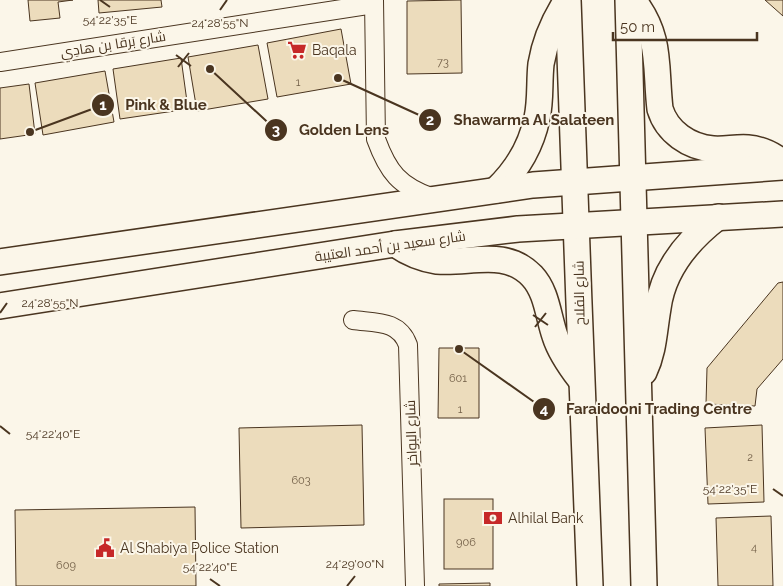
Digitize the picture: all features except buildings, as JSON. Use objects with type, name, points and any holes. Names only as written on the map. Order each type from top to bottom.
[{"type":"main road","name":"شارع الفلاح","points":[[567,0],[577,226],[580,378],[590,586]]},
{"type":"main road","points":[[496,190],[517,167],[530,142],[538,116],[541,64],[545,46],[550,29],[567,0]]},
{"type":"main road","points":[[628,0],[644,586]]},
{"type":"main road","points":[[633,0],[644,18],[654,45],[658,59],[660,109],[672,130],[704,148],[758,149],[768,153],[783,165]]},
{"type":"main road","points":[[0,262],[496,190],[783,165]]},
{"type":"main road","name":"شارع سعيد بن أحمد العتيبة","points":[[0,306],[395,244],[518,229],[783,214]]},
{"type":"main road","points":[[638,383],[649,362],[658,306],[670,272],[688,244],[718,217]]},
{"type":"main road","points":[[395,244],[426,259],[448,261],[494,258],[510,262],[525,270],[539,285],[555,337],[562,352],[580,378]]},
{"type":"street","name":"شارع بَرقا بن هادِي","points":[[0,62],[374,2]]},
{"type":"street","points":[[374,2],[376,139],[384,160],[397,178],[415,191],[436,199]]},
{"type":"street","name":"شارع البواخر","points":[[353,320],[393,326],[405,337],[408,345],[415,586]]},
{"type":"place","name":"Baqala","points":[[297,50]]},
{"type":"place","name":"Golden Lens","points":[[210,69]]},
{"type":"place","name":"Shawarma Al Salateen","points":[[338,78]]},
{"type":"place","name":"Pink & Blue","points":[[30,132]]},
{"type":"place","name":"Faraidooni Trading Centre","points":[[459,349]]},
{"type":"place","name":"Alhilal Bank","points":[[493,518]]},
{"type":"place","name":"Al Shabiya Police Station","points":[[105,548]]}]
